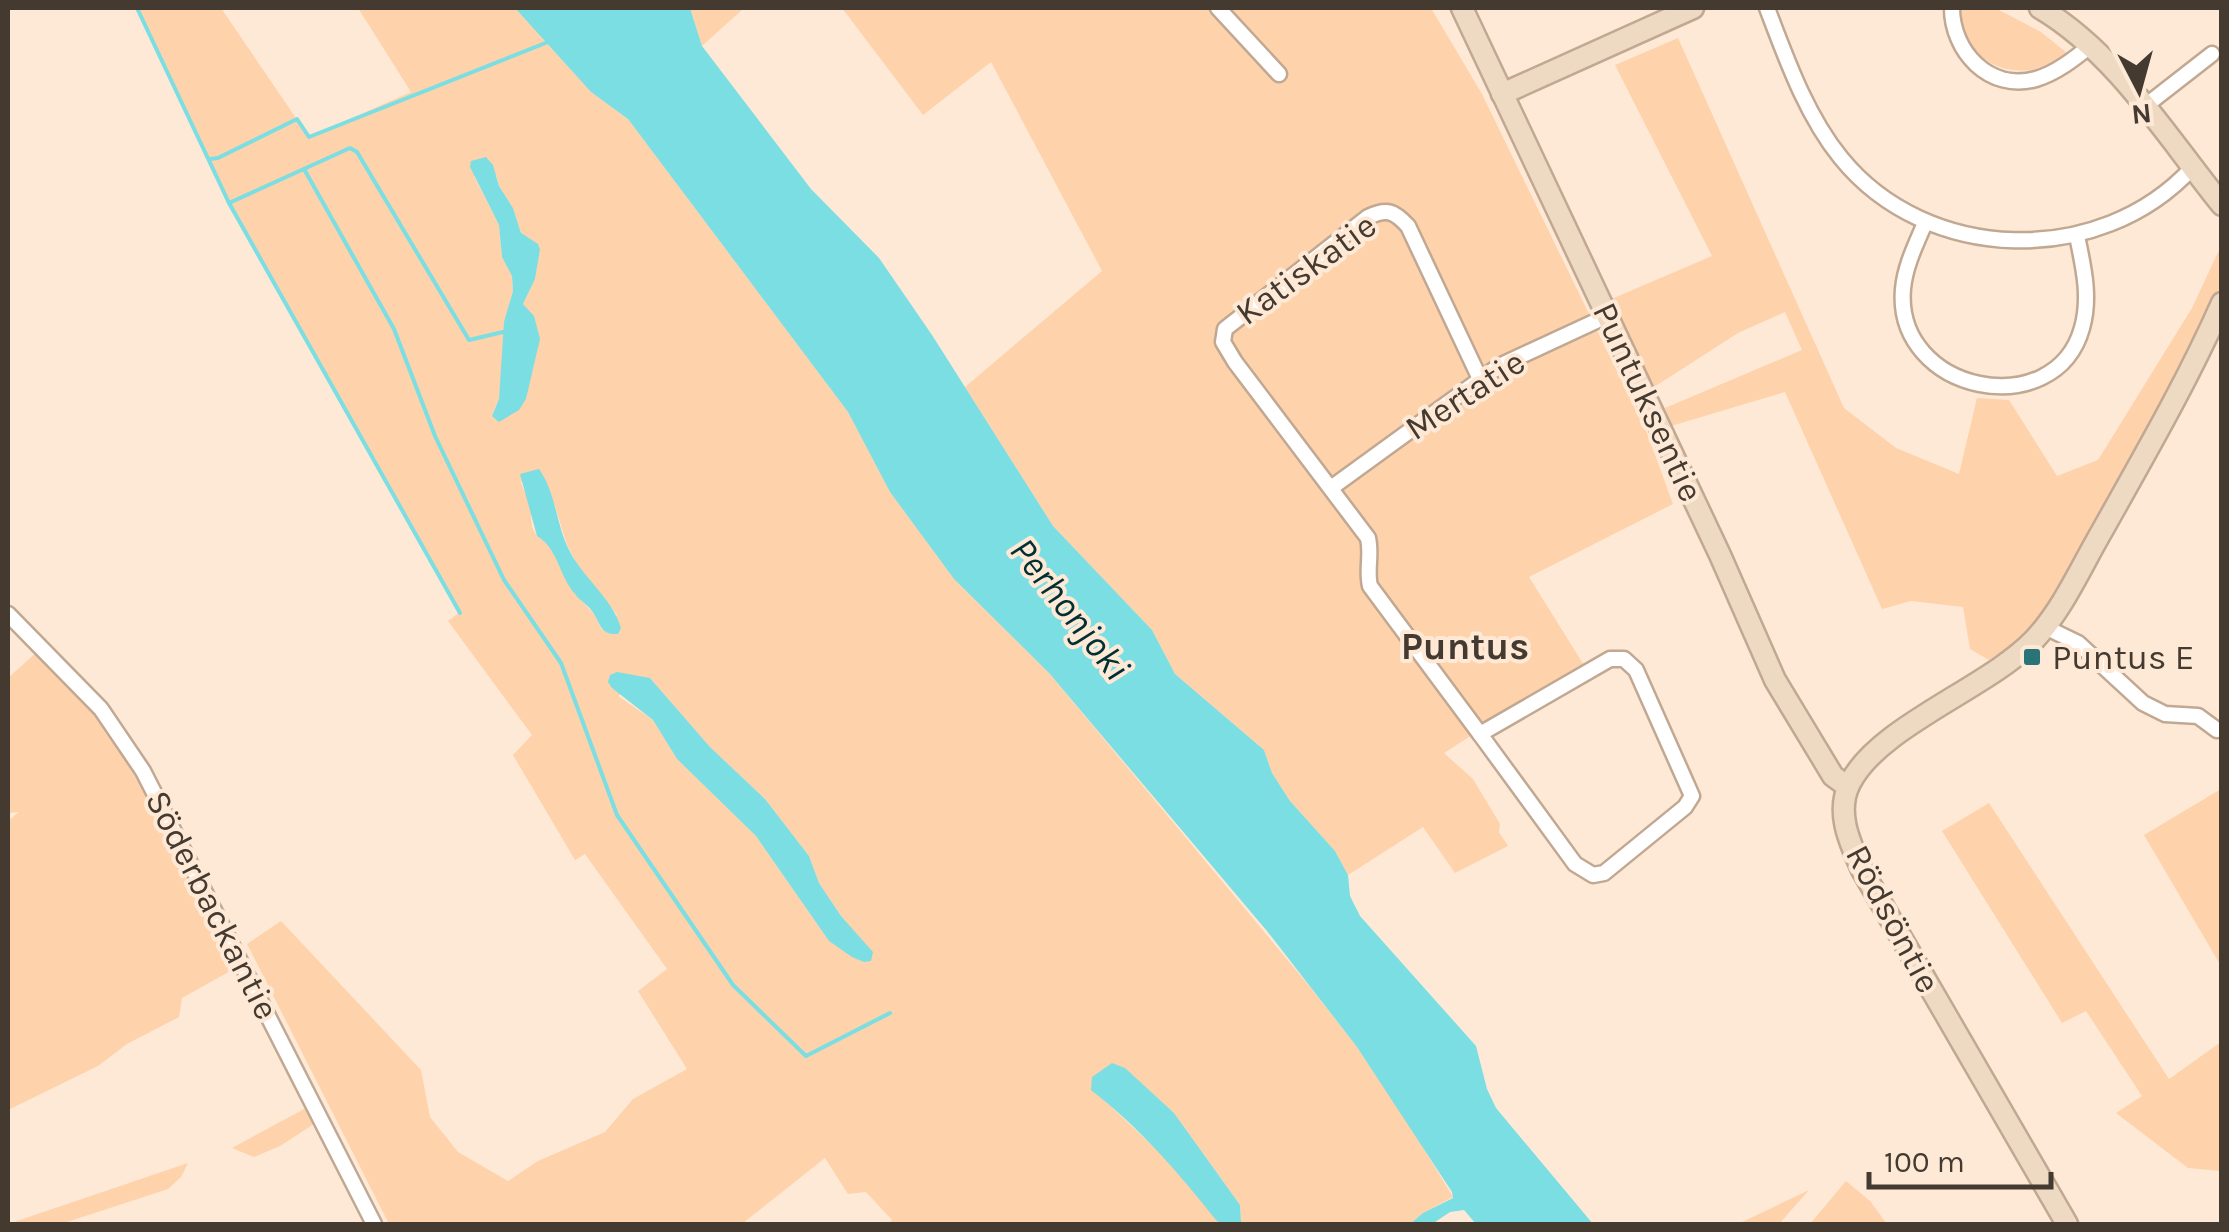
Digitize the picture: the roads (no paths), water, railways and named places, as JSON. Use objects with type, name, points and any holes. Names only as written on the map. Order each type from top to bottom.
[{"type":"street","points":[[1218,8],[1278,74]]},
{"type":"street","name":"Puntuksentie","points":[[1462,8],[1774,680],[1833,776],[1848,787]]},
{"type":"street","points":[[1502,94],[1693,8]]},
{"type":"street","points":[[1766,8],[1810,108],[1840,157],[1879,193],[1925,223],[2005,241],[2077,236],[2127,217],[2152,202],[2192,168]]},
{"type":"street","points":[[1952,8],[1956,38],[1967,58],[1993,76],[2010,81],[2047,75],[2090,46]]},
{"type":"street","points":[[2040,8],[2090,46],[2222,205]]},
{"type":"street","points":[[2144,107],[2212,54]]},
{"type":"street","name":"Katiskatie","points":[[1331,488],[1235,362],[1224,342],[1225,329],[1368,216],[1384,210],[1395,212],[1408,226],[1480,379]]},
{"type":"street","points":[[1925,223],[1906,271],[1906,317],[1914,338],[1938,368],[1978,386],[2029,382],[2047,373],[2074,348],[2086,313],[2077,236]]},
{"type":"street","points":[[1848,787],[1882,745],[2022,651],[2045,627],[2172,406],[2220,314]]},
{"type":"street","name":"Mertatie","points":[[1331,488],[1499,366],[1607,316]]},
{"type":"street","points":[[1331,488],[1368,538],[1372,555],[1370,586],[1575,864],[1593,875],[1604,874],[1685,808],[1692,796],[1636,670],[1624,658],[1610,659],[1480,734]]},
{"type":"street","name":"Söderbackantie","points":[[8,614],[101,709],[143,771],[374,1224]]},
{"type":"street","points":[[2045,627],[2078,643],[2143,703],[2166,714],[2198,716],[2217,730]]},
{"type":"street","name":"Rödsöntie","points":[[1848,787],[1844,823],[1862,870],[2066,1224]]},
{"type":"water","name":"Perhonjoki","points":[[515,8],[690,8],[702,46],[811,189],[879,258],[1053,526],[1152,630],[1175,674],[1264,750],[1272,773],[1290,801],[1335,851],[1348,875],[1350,896],[1360,916],[1476,1046],[1496,1108],[1593,1224],[1476,1224],[1464,1210],[1450,1212],[1432,1224],[1410,1224],[1453,1198],[1452,1192],[1357,1047],[1267,931],[1049,673],[954,579],[890,492],[848,412],[628,119],[591,92]]},
{"type":"water","points":[[486,157],[513,208],[521,233],[538,244],[540,250],[535,279],[523,304],[534,316],[540,339],[526,399],[519,410],[499,422],[492,416],[499,399],[504,322],[513,291],[512,276],[502,257],[499,225],[470,167],[471,161]]},
{"type":"water","points":[[539,469],[569,550],[617,617],[621,628],[618,634],[602,628],[570,587],[550,548],[537,536],[520,474]]},
{"type":"water","points":[[617,672],[650,678],[710,747],[765,799],[809,856],[819,883],[841,916],[873,952],[871,961],[852,957],[829,941],[756,836],[677,759],[653,720],[612,688],[608,682],[610,675]]},
{"type":"water","points":[[1112,1063],[1125,1068],[1174,1113],[1240,1205],[1241,1222],[1222,1224],[1216,1220],[1158,1151],[1091,1090],[1092,1077]]},
{"type":"waterway","points":[[137,8],[229,203],[460,613]]},
{"type":"waterway","points":[[210,159],[297,119],[309,137],[548,42]]},
{"type":"waterway","points":[[229,203],[350,148],[357,152],[469,340],[503,332]]},
{"type":"waterway","points":[[304,169],[394,329],[435,436],[504,580],[561,663],[617,815],[733,985],[806,1056],[890,1013]]},
{"type":"place","name":"Puntus E","points":[[2032,657]]},
{"type":"district","name":"Puntus","points":[[1465,646]]}]
